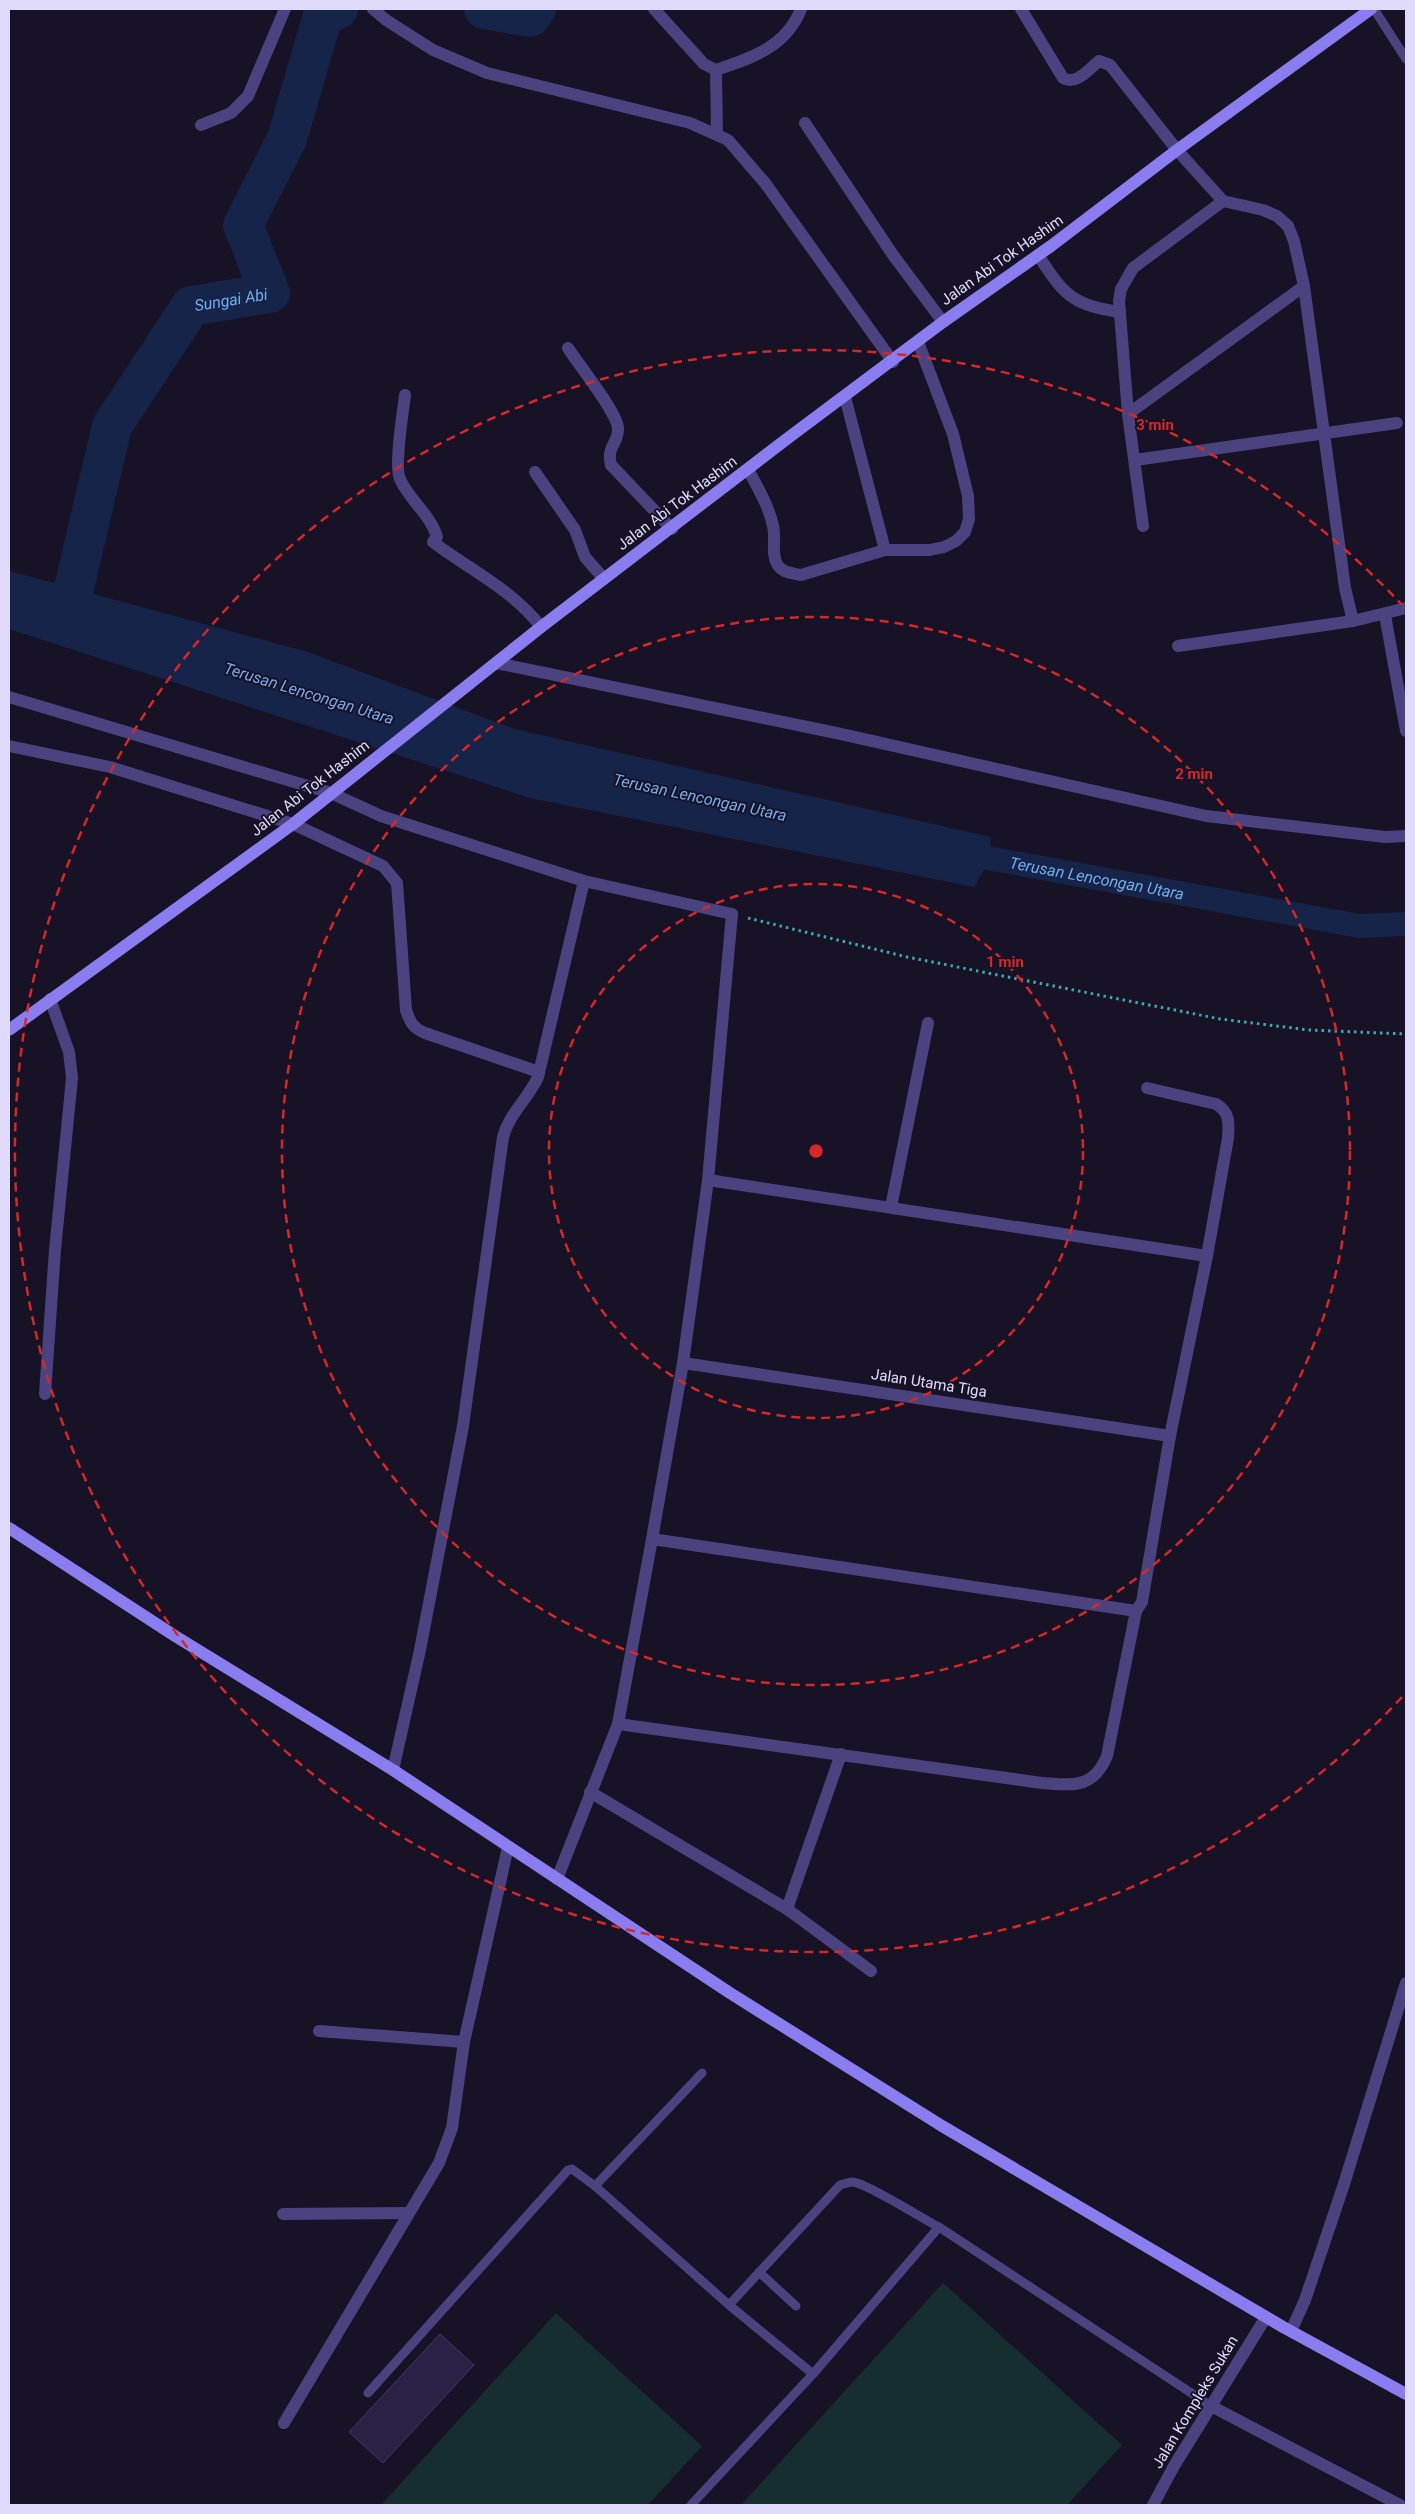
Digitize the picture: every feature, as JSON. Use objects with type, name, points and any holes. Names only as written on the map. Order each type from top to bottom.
[{"type":"main road","name":"Jalan Abi Tok Hashim","points":[[9,1030],[293,824],[541,626],[672,529],[748,469],[943,322],[1038,255],[1177,150],[1372,9]]},
{"type":"main road","points":[[9,1528],[175,1636],[393,1770],[730,1993],[942,2126],[1266,2318],[1406,2394]]},
{"type":"street","points":[[201,125],[231,113],[248,96],[285,9]]},
{"type":"street","points":[[373,9],[386,20],[433,50],[487,73],[690,123],[728,140],[765,183],[892,362]]},
{"type":"street","points":[[654,9],[704,64],[716,70],[750,59],[779,42],[790,30],[801,9]]},
{"type":"street","points":[[1021,9],[1063,78],[1074,81],[1099,62],[1105,62],[1114,69],[1177,150],[1223,201],[1263,210],[1277,216],[1288,226],[1294,241],[1304,286],[1326,433],[1345,588],[1353,621]]},
{"type":"street","points":[[716,70],[717,135]]},
{"type":"street","points":[[806,123],[888,247],[943,322]]},
{"type":"street","points":[[1143,526],[1128,414],[1120,312],[1121,289],[1132,268],[1223,201]]},
{"type":"street","points":[[1038,255],[1060,288],[1076,300],[1091,308],[1120,312]]},
{"type":"street","points":[[1128,414],[1304,286]]},
{"type":"street","points":[[748,469],[774,527],[774,556],[782,570],[801,575],[885,550],[930,550],[944,547],[956,541],[965,532],[969,519],[968,496],[952,434],[918,342]]},
{"type":"street","points":[[568,348],[616,421],[617,437],[610,450],[609,457],[611,466],[672,529]]},
{"type":"street","points":[[405,394],[398,475],[410,496],[435,529],[437,537],[433,542],[514,596],[527,608],[541,626]]},
{"type":"street","points":[[845,397],[885,550]]},
{"type":"street","points":[[1135,460],[1398,424]]},
{"type":"street","points":[[535,472],[575,530],[585,557],[604,579]]},
{"type":"street","points":[[1178,646],[1353,621],[1385,615],[1406,608]]},
{"type":"street","points":[[1385,615],[1406,731]]},
{"type":"street","points":[[496,663],[841,734],[1206,816],[1384,837],[1406,836]]},
{"type":"street","points":[[9,698],[331,793],[381,816],[584,881],[732,914],[708,1180],[683,1363],[652,1539],[618,1724],[557,1878]]},
{"type":"street","points":[[9,746],[110,767],[293,824],[383,866],[397,884],[406,1010],[410,1022],[417,1029],[539,1072]]},
{"type":"street","points":[[393,1770],[420,1650],[463,1426],[503,1138],[512,1115],[532,1088],[539,1072],[584,881]]},
{"type":"street","points":[[45,1394],[55,1250],[72,1078],[69,1052],[50,999]]},
{"type":"street","points":[[891,1207],[928,1023]]},
{"type":"street","points":[[618,1724],[1042,1783],[1067,1784],[1088,1781],[1095,1776],[1107,1756],[1136,1611],[1142,1602],[1170,1436],[1207,1256],[1228,1138],[1226,1113],[1223,1108],[1205,1100],[1147,1088]]},
{"type":"street","points":[[708,1180],[1207,1256]]},
{"type":"street","name":"Jalan Utama Tiga","points":[[683,1363],[1170,1436]]},
{"type":"street","points":[[652,1539],[1136,1611]]},
{"type":"street","points":[[787,1909],[841,1754]]},
{"type":"street","points":[[590,1792],[787,1909],[871,1971]]},
{"type":"street","points":[[284,2423],[439,2163],[452,2128],[464,2042],[508,1847]]},
{"type":"street","points":[[1291,2331],[1305,2300],[1344,2184],[1406,1983]]},
{"type":"street","points":[[319,2030],[464,2042]]},
{"type":"street","points":[[283,2214],[408,2213]]},
{"type":"street","name":"Jalan Kompleks Sukan","points":[[1153,2505],[1211,2406],[1266,2318]]},
{"type":"street","points":[[1211,2406],[1400,2505]]},
{"type":"lane","points":[[1372,9],[1406,59]]},
{"type":"lane","points":[[595,2186],[702,2073]]},
{"type":"lane","points":[[368,2393],[568,2170],[572,2169],[576,2170],[595,2186],[729,2305],[813,2374]]},
{"type":"lane","points":[[729,2305],[840,2185],[852,2182],[867,2186],[939,2228],[1211,2406]]},
{"type":"lane","points":[[691,2505],[813,2374],[939,2228]]},
{"type":"lane","points":[[759,2272],[796,2306]]},
{"type":"path","points":[[732,914],[907,957],[1220,1020],[1309,1030],[1406,1034]]},
{"type":"green space","points":[[943,2283],[1122,2445],[1067,2505],[741,2505]]},
{"type":"green space","points":[[556,2313],[702,2446],[648,2505],[381,2505]]},
{"type":"water","points":[[9,571],[308,652],[515,729],[991,837],[990,860],[974,887],[530,798],[9,629]]},
{"type":"building","points":[[440,2334],[474,2365],[383,2463],[349,2432]]},
{"type":"waterway","name":"Sungai Abi","points":[[59,618],[74,588],[112,426],[191,306],[270,293],[243,225],[287,139],[323,15],[338,9]]},
{"type":"waterway","name":"Sungai Abi","points":[[484,9],[530,17],[536,9]]},
{"type":"waterway","name":"Terusan Lencongan Utara","points":[[960,853],[1360,926],[1406,924]]}]
